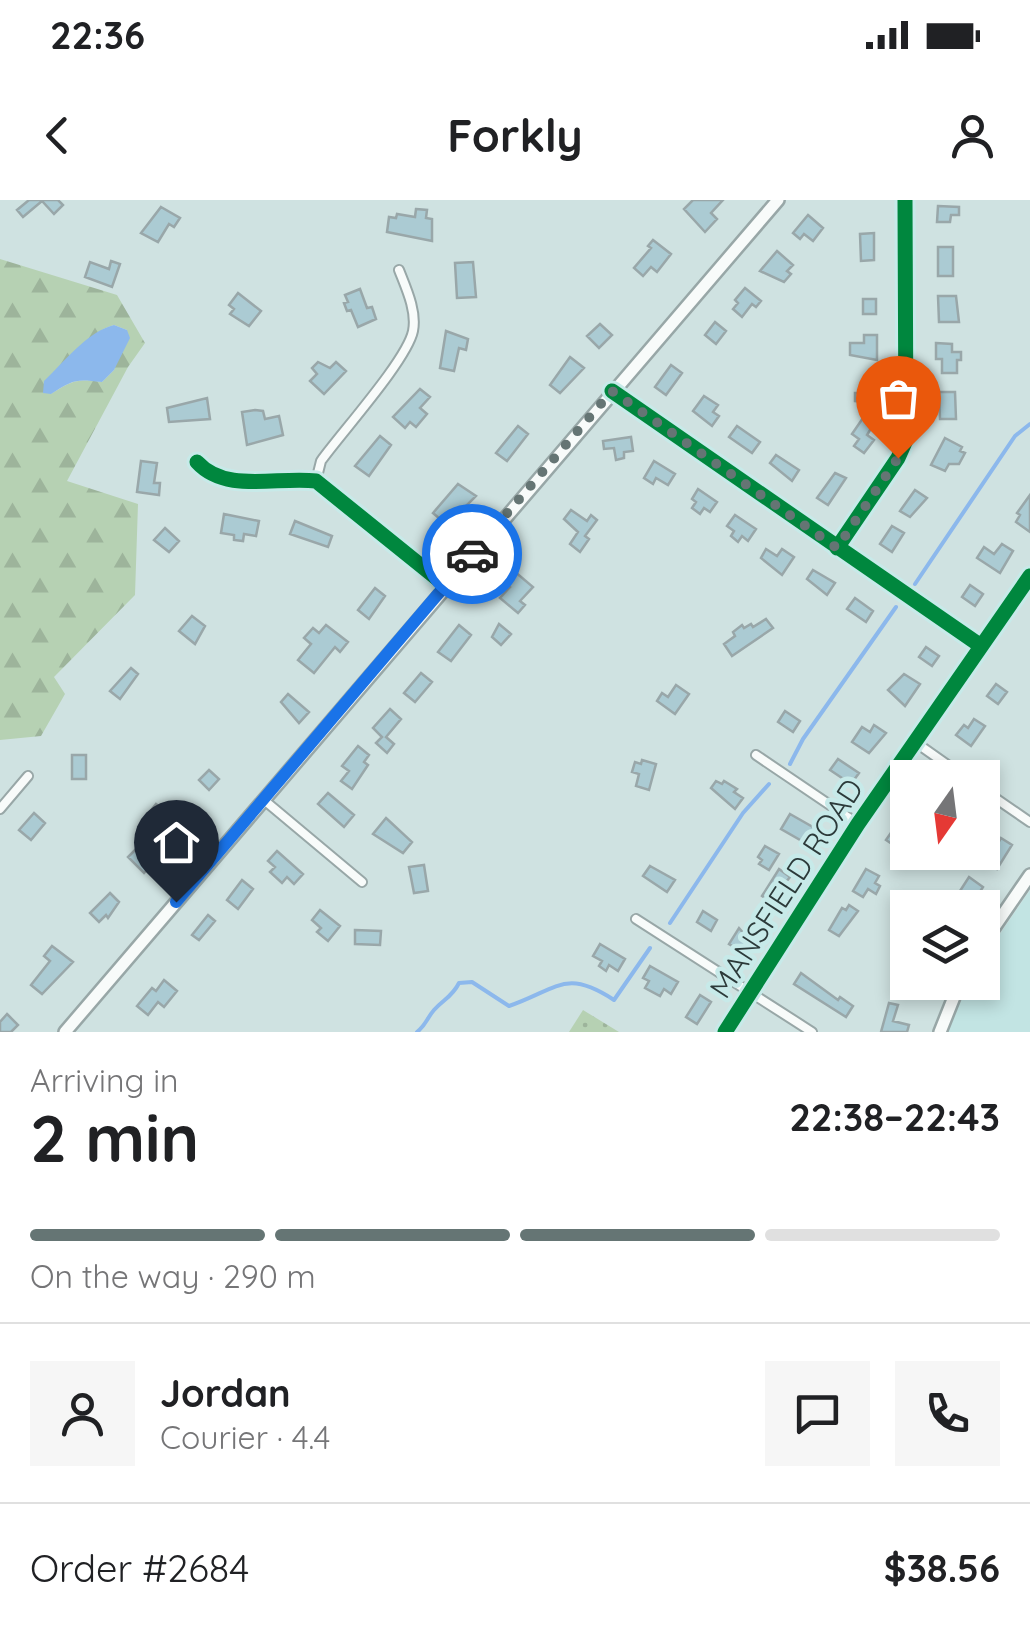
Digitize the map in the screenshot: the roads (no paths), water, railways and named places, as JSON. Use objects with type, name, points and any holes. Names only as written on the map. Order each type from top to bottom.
[{"type":"main road","points":[[65,1032],[778,200]]},
{"type":"main road","points":[[1000,918],[1030,876]]},
{"type":"main road","points":[[940,1032],[953,1000]]},
{"type":"street","points":[[837,548],[906,440],[905,200]]},
{"type":"street","points":[[316,481],[321,461],[403,354],[414,330],[412,302],[399,270]]},
{"type":"street","points":[[612,391],[981,646]]},
{"type":"street","points":[[197,462],[204,470],[245,482],[296,478],[316,481],[445,586]]},
{"type":"street","name":"MANSFIELD ROAD","points":[[725,1032],[858,824],[1030,576]]},
{"type":"street","points":[[915,742],[940,760]]},
{"type":"street","points":[[756,755],[858,824]]},
{"type":"street","points":[[0,809],[28,776]]},
{"type":"street","points":[[264,800],[362,882]]},
{"type":"street","points":[[1000,801],[1030,822]]},
{"type":"street","points":[[636,919],[812,1032]]},
{"type":"water","points":[[114,325],[127,330],[130,338],[114,370],[102,382],[75,381],[51,394],[43,393],[44,381],[76,348]]},
{"type":"waterway","points":[[915,584],[1015,436],[1030,424]]},
{"type":"waterway","points":[[790,764],[803,739],[896,607]]},
{"type":"waterway","points":[[670,923],[743,813],[769,784]]},
{"type":"waterway","points":[[417,1032],[459,983],[472,982],[509,1006],[572,983],[614,1000],[650,948]]}]
